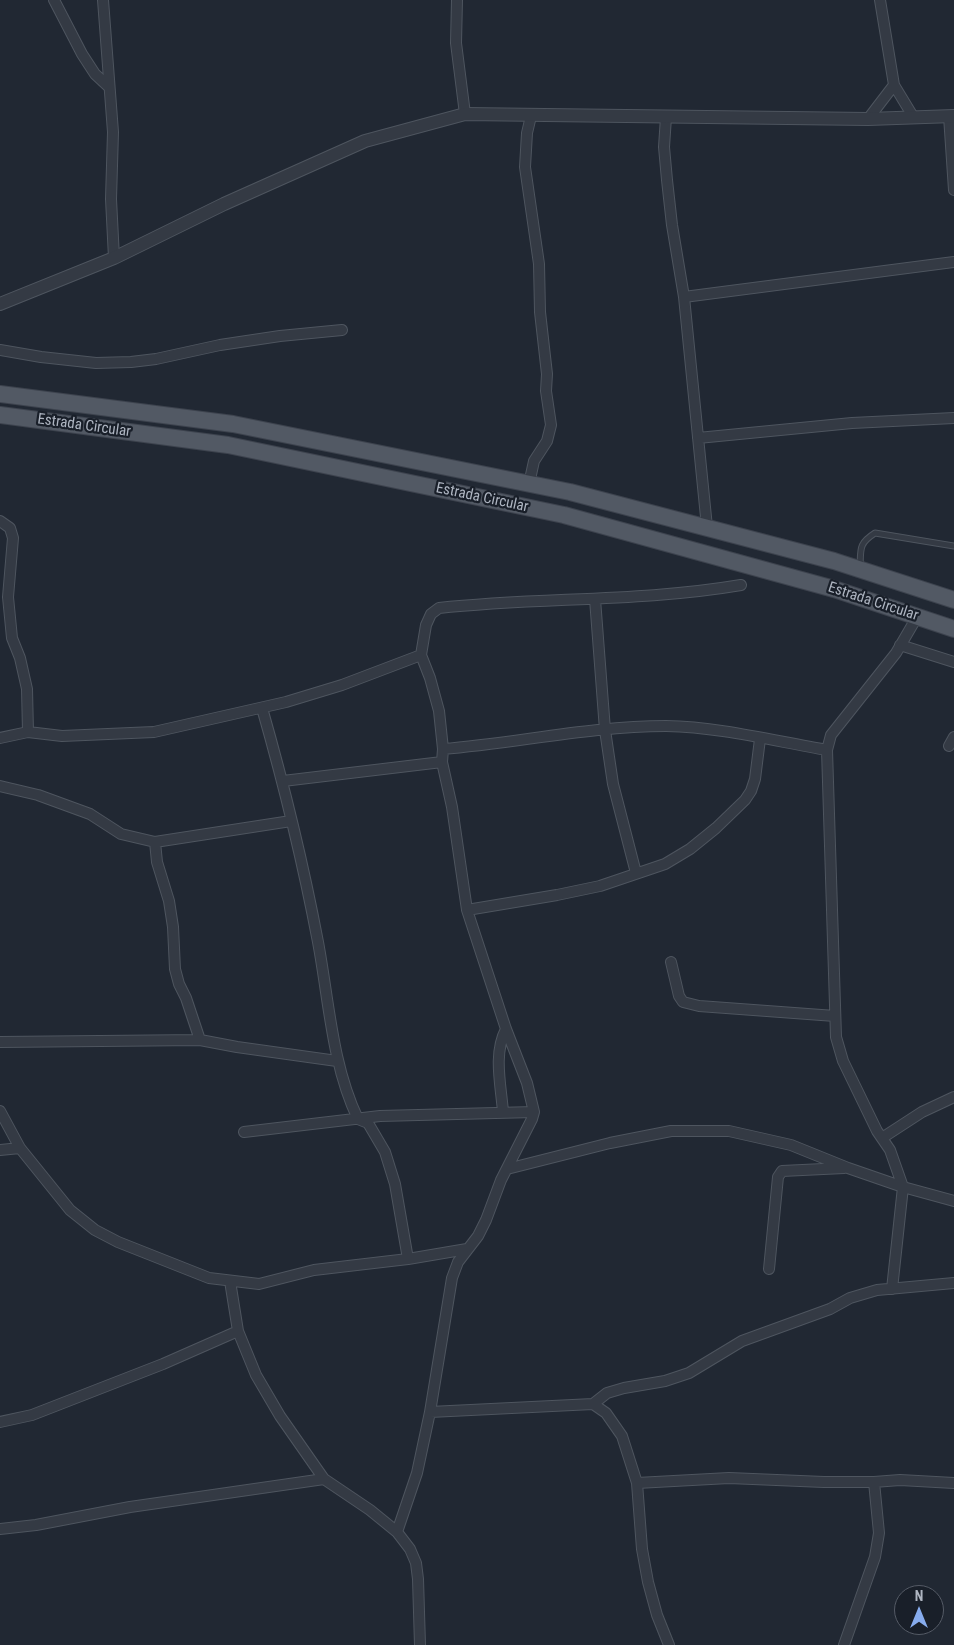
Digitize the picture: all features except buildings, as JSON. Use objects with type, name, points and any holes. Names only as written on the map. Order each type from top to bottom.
[{"type":"main road","name":"Estrada Circular","points":[[0,394],[233,424],[570,492],[707,527],[860,570],[954,600]]},
{"type":"main road","name":"Estrada Circular","points":[[0,415],[228,445],[564,516],[834,588],[954,629]]},
{"type":"street","points":[[54,0],[82,54],[95,74],[109,87]]},
{"type":"street","points":[[103,0],[113,132],[111,199],[114,258]]},
{"type":"street","points":[[457,0],[456,43],[465,114]]},
{"type":"street","points":[[880,0],[894,85],[914,118]]},
{"type":"street","points":[[868,119],[894,85]]},
{"type":"street","points":[[0,304],[114,258],[224,204],[365,141],[465,114],[868,119],[952,116],[954,190]]},
{"type":"street","points":[[529,484],[534,461],[547,441],[551,425],[546,391],[547,374],[540,312],[539,264],[526,168],[527,133],[532,116]]},
{"type":"street","points":[[666,117],[664,147],[667,180],[672,225],[684,297],[707,527]]},
{"type":"street","points":[[684,297],[954,262]]},
{"type":"street","points":[[0,350],[96,363],[131,362],[156,359],[220,345],[280,336],[342,330]]},
{"type":"street","points":[[698,438],[852,424],[954,418]]},
{"type":"street","points":[[0,521],[10,528],[13,538],[8,597],[12,638],[20,658],[27,689],[28,732]]},
{"type":"street","points":[[398,1532],[417,1473],[430,1412],[452,1278],[458,1262],[478,1236],[486,1220],[500,1180],[534,1112],[527,1083],[506,1029],[467,910],[452,806],[442,762],[443,749],[439,711],[430,678],[421,655],[426,625],[431,614],[439,608],[654,596],[701,592],[741,585]]},
{"type":"street","points":[[595,599],[605,730],[613,784],[636,873]]},
{"type":"street","points":[[892,1289],[903,1187],[890,1150],[859,1096],[843,1061],[836,1037],[827,750],[831,735],[885,667],[900,646],[917,616]]},
{"type":"street","points":[[900,646],[954,662]]},
{"type":"street","points":[[0,738],[28,732],[62,736],[154,732],[262,708],[342,685],[421,655]]},
{"type":"street","points":[[262,708],[283,781],[307,886],[337,1060],[351,1105],[358,1119],[368,1123],[385,1152],[395,1184],[408,1259]]},
{"type":"street","points":[[443,749],[564,733],[664,726],[700,728],[827,750]]},
{"type":"street","points":[[467,910],[600,886],[665,864],[690,849],[716,828],[745,800],[751,791],[755,779],[760,739]]},
{"type":"street","points":[[283,781],[442,762]]},
{"type":"street","points":[[0,786],[38,795],[90,814],[121,834],[155,842],[291,821]]},
{"type":"street","points":[[155,842],[157,862],[169,901],[178,984],[186,998],[200,1040]]},
{"type":"street","points":[[671,962],[678,996],[684,1002],[699,1006],[835,1016]]},
{"type":"street","points":[[503,1112],[498,1057],[506,1029]]},
{"type":"street","points":[[0,1042],[200,1040],[237,1047],[337,1060]]},
{"type":"street","points":[[882,1138],[922,1112],[954,1097]]},
{"type":"street","points":[[0,1111],[20,1148],[70,1210],[95,1230],[118,1242],[210,1278],[259,1284],[314,1270],[408,1259],[467,1249]]},
{"type":"street","points":[[244,1132],[380,1116],[534,1112]]},
{"type":"street","points":[[506,1169],[610,1143],[671,1131],[729,1131],[791,1145],[848,1168],[903,1187],[954,1201]]},
{"type":"street","points":[[0,1150],[20,1148]]},
{"type":"street","points":[[769,1269],[776,1188],[778,1177],[782,1171],[848,1168]]},
{"type":"street","points":[[230,1281],[238,1331],[256,1375],[280,1416],[324,1479],[370,1510],[398,1532],[410,1549],[416,1563],[418,1579],[420,1645]]},
{"type":"street","points":[[430,1412],[593,1404],[607,1393],[665,1381],[689,1373],[742,1341],[830,1309],[850,1298],[878,1290],[954,1283]]},
{"type":"street","points":[[0,1422],[32,1415],[163,1364],[238,1331]]},
{"type":"street","points":[[593,1404],[606,1413],[622,1436],[637,1483],[642,1549],[648,1582],[668,1645]]},
{"type":"street","points":[[637,1483],[729,1478],[874,1482],[900,1480],[954,1483]]},
{"type":"street","points":[[0,1529],[36,1525],[130,1507],[324,1479]]},
{"type":"street","points":[[844,1645],[875,1557],[879,1534],[874,1482]]},
{"type":"lane","points":[[860,570],[861,546],[865,539],[875,533],[954,546]]}]
